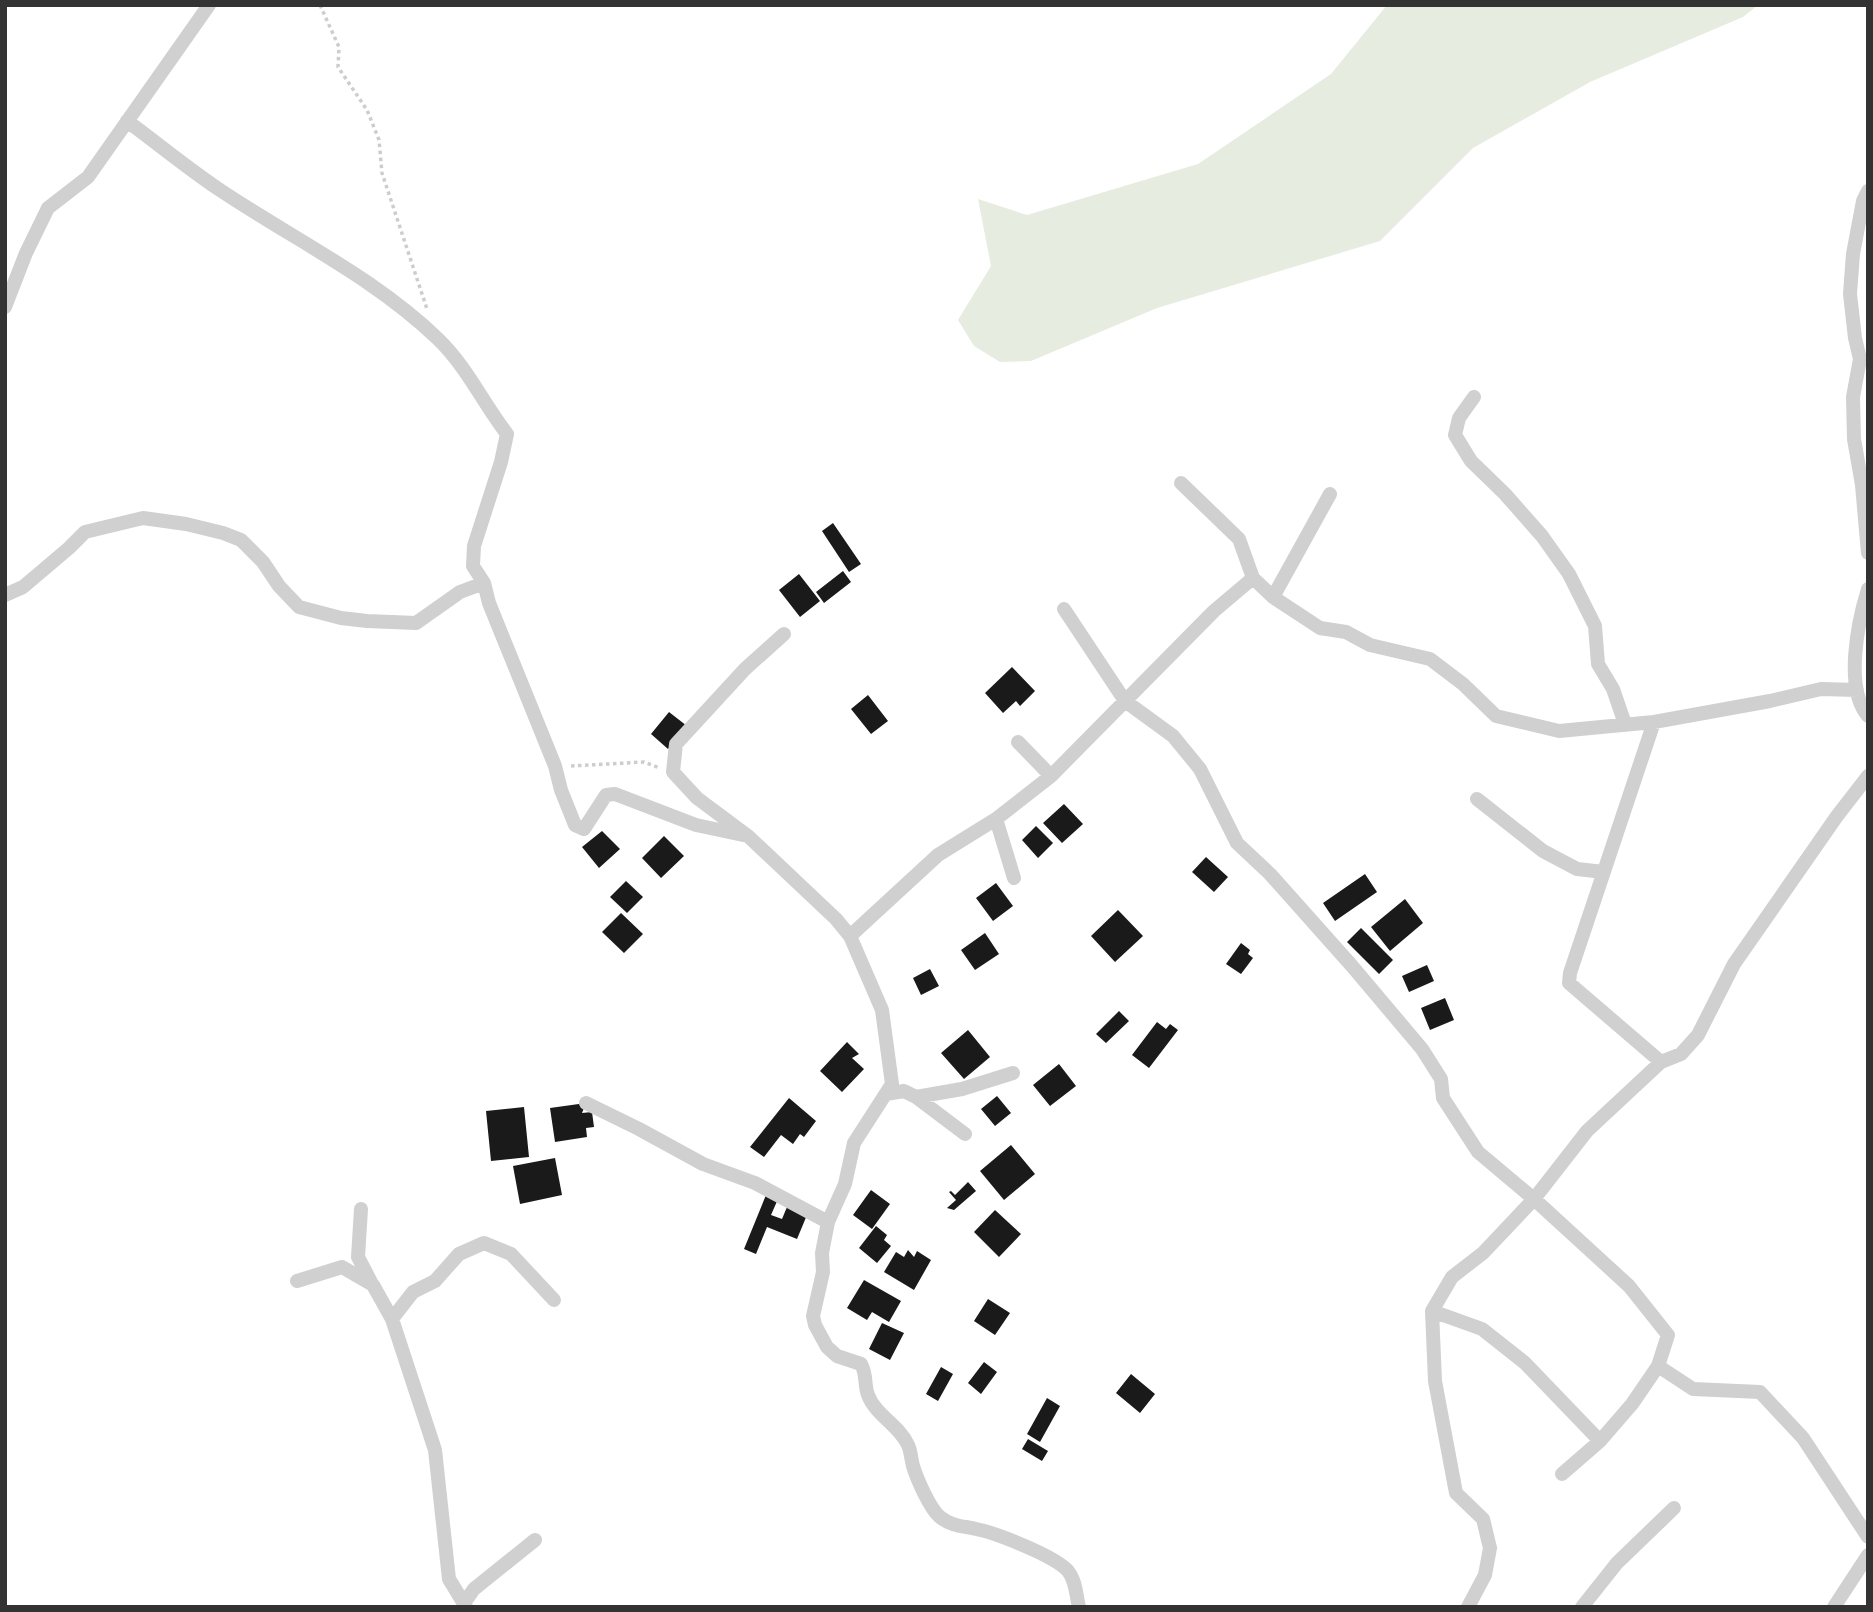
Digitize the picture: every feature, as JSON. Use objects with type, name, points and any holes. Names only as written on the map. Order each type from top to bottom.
[{"type":"street","points":[[5,307],[26,253],[48,208],[88,177],[209,5]]},
{"type":"street","points":[[127,121],[216,187],[383,292],[438,339],[465,369],[485,405],[507,434],[501,462],[474,546],[473,566],[484,583],[489,603],[555,766],[575,825],[584,829],[606,795],[615,794],[696,825],[748,836]]},
{"type":"street","points":[[1868,191],[1863,201],[1853,254],[1850,294],[1860,359],[1853,397],[1854,439],[1862,485],[1868,553]]},
{"type":"street","points":[[1474,397],[1459,418],[1455,435],[1471,461],[1542,536],[1569,574],[1595,626],[1598,664],[1613,689],[1625,724]]},
{"type":"street","points":[[1181,483],[1239,539],[1253,578],[1273,597],[1320,628],[1346,632],[1370,645],[1430,659],[1496,716],[1559,731],[1654,722],[1821,689],[1857,690]]},
{"type":"street","points":[[1273,597],[1330,494]]},
{"type":"street","points":[[5,596],[23,587],[85,531],[143,518],[186,524],[223,533],[241,541],[263,562],[279,586],[299,607],[341,618],[416,623],[460,592],[484,583]]},
{"type":"street","points":[[850,936],[938,855],[996,819],[1051,776],[1214,611],[1253,578]]},
{"type":"street","points":[[1868,589],[1858,621],[1855,645],[1857,690],[1864,712],[1868,716]]},
{"type":"street","points":[[1064,609],[1125,701],[1173,736],[1200,769],[1237,843],[1270,874],[1422,1049],[1441,1079],[1443,1098],[1478,1152],[1629,1286],[1668,1335],[1658,1366],[1632,1404],[1600,1441],[1562,1474]]},
{"type":"street","points":[[784,634],[745,669],[676,744],[673,772],[697,798],[748,836],[836,919],[850,936],[882,1010],[892,1084],[854,1143],[845,1184],[828,1222],[822,1253],[823,1272],[813,1316],[815,1325],[827,1347],[837,1356],[862,1364],[865,1370],[866,1393],[874,1407],[903,1436],[933,1510],[942,1519],[955,1525],[1012,1540],[1059,1565],[1074,1582],[1079,1607]]},
{"type":"street","points":[[1654,722],[1570,973],[1569,983],[1661,1062]]},
{"type":"street","points":[[1018,742],[1051,776]]},
{"type":"street","points":[[1468,1607],[1485,1575],[1490,1548],[1483,1519],[1456,1493],[1435,1381],[1432,1311],[1452,1277],[1483,1253],[1534,1199],[1587,1131],[1661,1062],[1681,1054],[1698,1035],[1734,964],[1836,816],[1868,776]]},
{"type":"street","points":[[1477,799],[1543,851],[1577,869],[1604,872]]},
{"type":"street","points":[[996,819],[1014,878]]},
{"type":"street","points":[[916,1097],[962,1089],[1013,1073]]},
{"type":"street","points":[[886,1094],[904,1091],[916,1097],[965,1134]]},
{"type":"street","points":[[586,1103],[703,1164],[755,1183],[828,1222]]},
{"type":"street","points":[[361,1209],[358,1256],[392,1319],[435,1450],[449,1579],[465,1605],[474,1589],[535,1540]]},
{"type":"street","points":[[392,1319],[413,1292],[435,1281],[459,1254],[484,1243],[511,1254],[554,1300]]},
{"type":"street","points":[[297,1281],[342,1267],[373,1285]]},
{"type":"street","points":[[1432,1311],[1482,1329],[1525,1363],[1600,1441]]},
{"type":"street","points":[[1658,1366],[1693,1389],[1760,1392],[1803,1438],[1868,1537]]},
{"type":"street","points":[[1582,1607],[1617,1563],[1674,1508]]},
{"type":"street","points":[[1834,1607],[1868,1555]]},
{"type":"path","points":[[320,5],[340,47],[338,67],[367,110],[379,140],[382,173],[438,339]]},
{"type":"path","points":[[555,766],[644,762],[658,768],[673,769]]},
{"type":"shaded area","points":[[1387,5],[1758,5],[1743,17],[1590,82],[1473,148],[1380,241],[1157,308],[1031,361],[1000,362],[974,346],[958,320],[991,266],[978,199],[1027,215],[1198,164],[1331,74]]},
{"type":"building","points":[[833,523],[861,564],[849,572],[822,531]]},
{"type":"building","points":[[843,571],[851,582],[824,603],[816,592]]},
{"type":"building","points":[[799,574],[820,601],[800,617],[779,590]]},
{"type":"building","points":[[1012,667],[1035,691],[1020,706],[1016,701],[1003,713],[985,693]]},
{"type":"building","points":[[868,695],[888,721],[871,734],[851,709]]},
{"type":"building","points":[[669,712],[687,726],[668,749],[651,734]]},
{"type":"building","points":[[1064,804],[1083,824],[1062,843],[1043,823]]},
{"type":"building","points":[[1036,826],[1053,843],[1038,858],[1022,840]]},
{"type":"building","points":[[602,831],[620,849],[599,868],[582,847]]},
{"type":"building","points":[[664,836],[684,856],[661,878],[642,858]]},
{"type":"building","points":[[1206,857],[1228,877],[1214,892],[1192,872]]},
{"type":"building","points":[[1365,874],[1377,892],[1335,921],[1323,903]]},
{"type":"building","points":[[626,881],[643,897],[627,913],[610,897]]},
{"type":"building","points":[[996,883],[1013,906],[993,921],[976,898]]},
{"type":"building","points":[[1405,899],[1423,923],[1390,951],[1371,927]]},
{"type":"building","points":[[1118,910],[1143,936],[1115,962],[1091,936]]},
{"type":"building","points":[[621,913],[643,934],[624,953],[602,932]]},
{"type":"building","points":[[1361,928],[1393,960],[1379,974],[1347,942]]},
{"type":"building","points":[[985,933],[999,954],[975,970],[961,950]]},
{"type":"building","points":[[1241,943],[1250,950],[1248,954],[1253,958],[1241,974],[1226,964]]},
{"type":"building","points":[[1427,965],[1434,981],[1409,992],[1402,976]]},
{"type":"building","points":[[930,969],[939,986],[921,995],[913,978]]},
{"type":"building","points":[[1445,998],[1454,1020],[1430,1030],[1421,1008]]},
{"type":"building","points":[[1119,1011],[1129,1021],[1106,1043],[1096,1034]]},
{"type":"building","points":[[1157,1022],[1166,1029],[1170,1024],[1178,1030],[1149,1068],[1132,1055]]},
{"type":"building","points":[[968,1030],[990,1057],[964,1079],[941,1053]]},
{"type":"building","points":[[847,1042],[859,1054],[852,1058],[864,1069],[842,1092],[820,1071]]},
{"type":"building","points":[[1059,1064],[1076,1086],[1050,1106],[1033,1085]]},
{"type":"building","points":[[997,1096],[1011,1113],[995,1126],[981,1109]]},
{"type":"building","points":[[789,1098],[816,1121],[804,1137],[800,1134],[793,1144],[781,1135],[764,1157],[750,1147]]},
{"type":"building","points":[[586,1103],[582,1113],[592,1112],[594,1127],[586,1128],[587,1137],[555,1142],[550,1108]]},
{"type":"building","points":[[524,1107],[529,1157],[491,1161],[486,1111]]},
{"type":"building","points":[[1011,1145],[1035,1174],[1004,1200],[980,1171]]},
{"type":"building","points":[[555,1158],[562,1195],[520,1204],[513,1166]]},
{"type":"building","points":[[968,1182],[976,1191],[954,1210],[947,1208],[956,1200],[949,1192],[955,1195]]},
{"type":"building","points":[[871,1190],[890,1204],[872,1229],[853,1215]]},
{"type":"building","points":[[766,1195],[778,1199],[771,1215],[782,1219],[787,1207],[807,1215],[797,1239],[767,1227],[756,1254],[744,1249]]},
{"type":"building","points":[[995,1210],[1021,1234],[999,1257],[974,1232]]},
{"type":"building","points":[[876,1226],[887,1235],[884,1240],[891,1246],[877,1263],[859,1248]]},
{"type":"building","points":[[908,1250],[914,1257],[917,1251],[931,1260],[914,1290],[884,1272],[896,1252],[904,1257]]},
{"type":"building","points":[[864,1280],[901,1301],[889,1322],[872,1312],[867,1320],[847,1308]]},
{"type":"building","points":[[988,1299],[1010,1313],[995,1335],[974,1321]]},
{"type":"building","points":[[882,1323],[904,1333],[890,1360],[869,1349]]},
{"type":"building","points":[[984,1362],[997,1372],[981,1394],[968,1383]]},
{"type":"building","points":[[941,1367],[953,1374],[938,1401],[926,1394]]},
{"type":"building","points":[[1131,1374],[1155,1394],[1140,1413],[1116,1393]]},
{"type":"building","points":[[1047,1398],[1060,1406],[1040,1442],[1027,1434]]},
{"type":"building","points":[[1028,1439],[1048,1451],[1042,1461],[1022,1449]]}]
